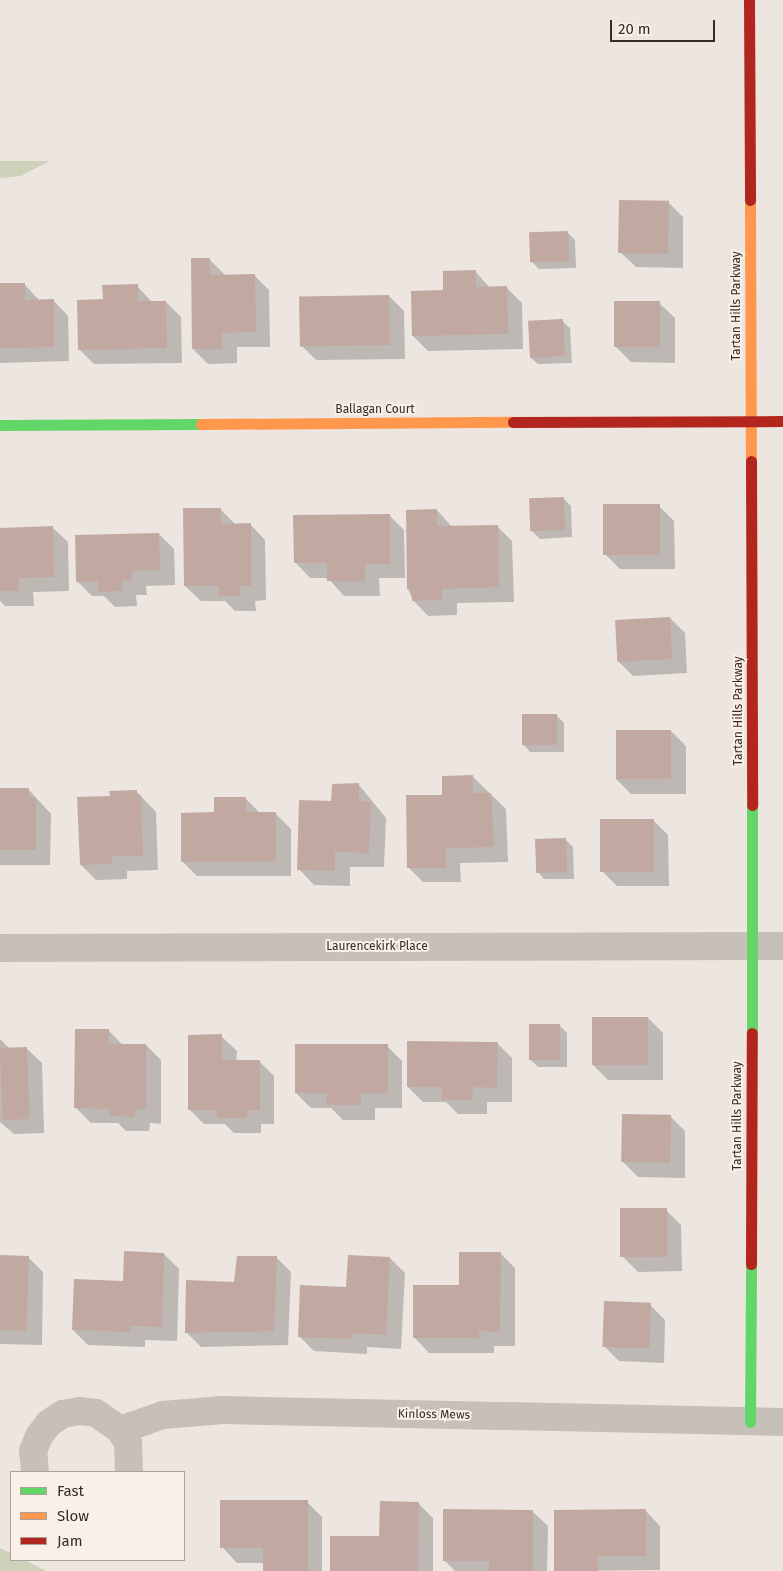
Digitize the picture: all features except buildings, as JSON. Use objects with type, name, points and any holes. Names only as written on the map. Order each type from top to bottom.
[{"type":"street","name":"Tartan Hills Parkway","points":[[749,0],[753,946],[750,1422]]},
{"type":"street","name":"Ballagan Court","points":[[0,425],[783,422]]},
{"type":"street","name":"Laurencekirk Place","points":[[0,948],[783,946]]},
{"type":"street","name":"Kinloss Mews","points":[[120,1430],[163,1415],[223,1410],[783,1422]]},
{"type":"street","points":[[35,1471],[33,1452],[39,1436],[49,1423],[63,1414],[80,1411],[96,1413],[120,1430],[128,1443],[129,1471]]},
{"type":"green space","points":[[0,161],[50,161],[21,176],[0,178]]},
{"type":"green space","points":[[0,1548],[10,1553],[10,1561],[27,1561],[46,1571],[0,1571]]},
{"type":"traffic: fast","points":[[0,425],[201,424]]},
{"type":"traffic: fast","points":[[752,805],[752,1033]]},
{"type":"traffic: fast","points":[[750,1422],[751,1264]]},
{"type":"traffic: slow","points":[[750,200],[751,461]]},
{"type":"traffic: slow","points":[[201,424],[513,422]]},
{"type":"traffic: jam","points":[[749,0],[750,200]]},
{"type":"traffic: jam","points":[[513,422],[783,421]]},
{"type":"traffic: jam","points":[[751,461],[752,805]]},
{"type":"traffic: jam","points":[[751,1264],[752,1033]]}]
